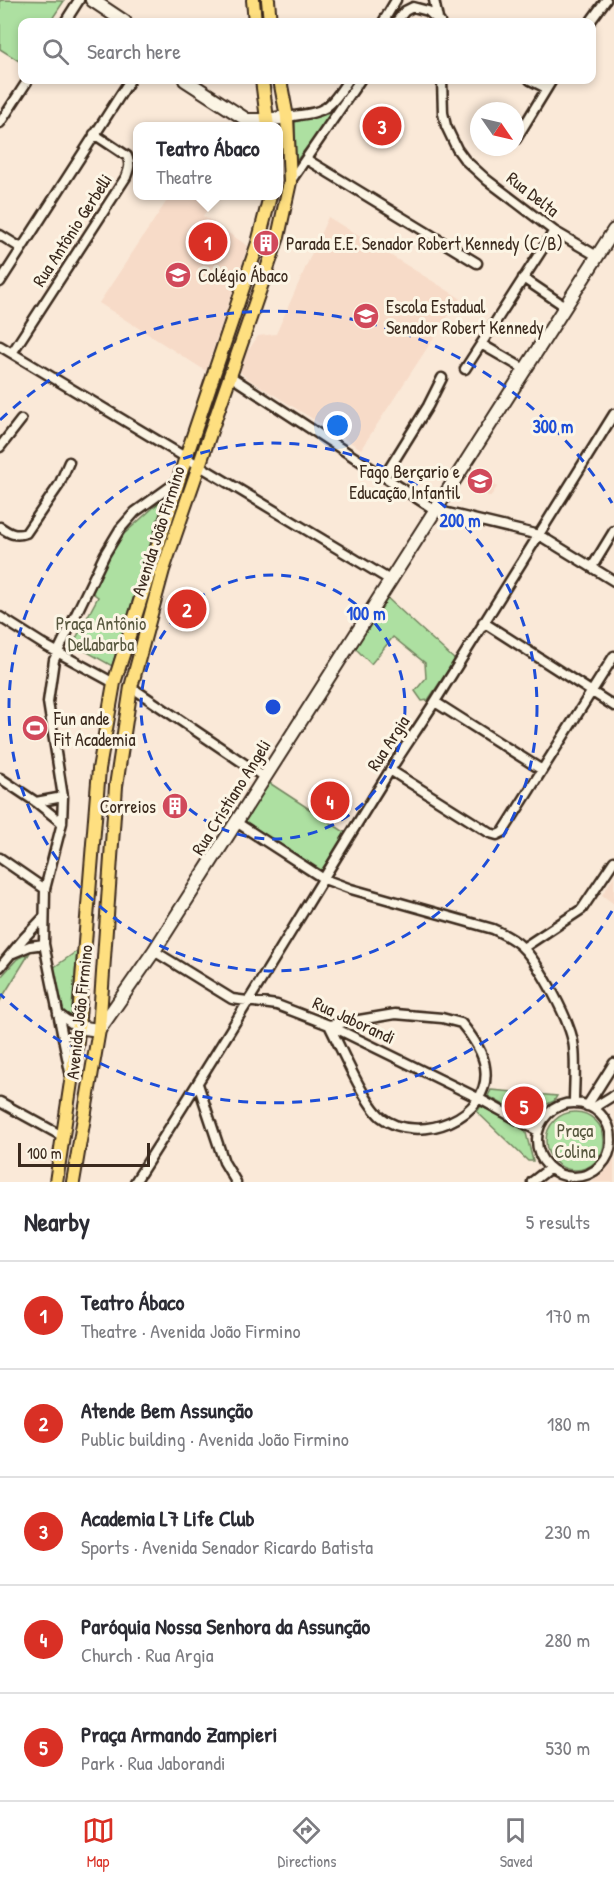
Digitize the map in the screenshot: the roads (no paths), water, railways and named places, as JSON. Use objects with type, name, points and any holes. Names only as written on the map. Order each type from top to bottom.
[{"type":"main road","points":[[253,0],[255,18]]},
{"type":"main road","points":[[268,0],[270,18]]},
{"type":"main road","points":[[262,84],[267,122]]},
{"type":"main road","name":"Avenida João Firmino","points":[[73,1182],[99,1030],[116,786],[131,687],[160,579],[278,237],[290,182],[287,117],[281,84]]},
{"type":"main road","name":"Avenida João Firmino","points":[[56,1182],[72,1078],[99,769],[114,683],[186,457],[254,256],[269,200]]},
{"type":"street","points":[[68,18],[79,0]]},
{"type":"street","points":[[92,0],[119,18]]},
{"type":"street","points":[[385,18],[396,0]]},
{"type":"street","points":[[399,18],[416,0]]},
{"type":"street","points":[[434,0],[438,18]]},
{"type":"street","points":[[593,18],[606,0]]},
{"type":"street","points":[[408,8],[423,8],[435,18]]},
{"type":"street","points":[[0,123],[25,84]]},
{"type":"street","points":[[0,282],[127,84]]},
{"type":"street","points":[[191,84],[248,122]]},
{"type":"street","points":[[270,122],[329,107],[345,84]]},
{"type":"street","points":[[290,182],[357,84]]},
{"type":"street","name":"Rua Delta","points":[[442,84],[443,113],[448,132],[457,149],[487,180],[554,231],[597,256]]},
{"type":"street","points":[[538,84],[546,88]]},
{"type":"street","points":[[524,125],[549,84]]},
{"type":"street","points":[[284,101],[310,113]]},
{"type":"street","name":"Rua Antônio Gerbelli","points":[[12,353],[126,177],[130,161],[128,156],[94,134]]},
{"type":"street","points":[[306,159],[477,263]]},
{"type":"street","name":"Rua Cristiano Angeli","points":[[99,1030],[154,951],[614,230]]},
{"type":"street","points":[[465,369],[554,231]]},
{"type":"street","points":[[0,235],[21,248]]},
{"type":"street","points":[[523,278],[566,307]]},
{"type":"street","points":[[481,344],[526,370]]},
{"type":"street","points":[[0,346],[390,580]]},
{"type":"street","points":[[230,376],[435,510],[540,535],[614,581]]},
{"type":"street","points":[[384,477],[428,406],[442,378]]},
{"type":"street","name":"Rua Argia","points":[[135,1182],[614,414]]},
{"type":"street","points":[[0,447],[21,420]]},
{"type":"street","points":[[0,526],[12,535],[19,536],[26,533],[59,485],[69,462]]},
{"type":"street","points":[[72,1078],[44,944],[45,889],[62,823],[63,797],[48,702],[54,660],[105,554],[120,530],[135,512],[179,481]]},
{"type":"street","points":[[591,567],[614,531]]},
{"type":"street","points":[[0,617],[114,683]]},
{"type":"street","points":[[483,622],[614,706]]},
{"type":"street","points":[[390,770],[490,833],[497,835],[503,832],[614,656]]},
{"type":"street","points":[[131,687],[264,777]]},
{"type":"street","points":[[435,702],[542,770]]},
{"type":"street","points":[[0,778],[62,823]]},
{"type":"street","points":[[36,802],[63,797]]},
{"type":"street","points":[[236,822],[324,879],[351,889],[493,929],[511,938],[523,948],[548,985],[568,1024],[574,1047],[574,1103]]},
{"type":"street","points":[[0,858],[45,889]]},
{"type":"street","points":[[523,948],[582,909],[614,861]]},
{"type":"street","points":[[0,968],[44,917]]},
{"type":"street","points":[[11,954],[30,946],[44,944]]},
{"type":"street","name":"Rua Jaborandi","points":[[154,951],[232,999],[277,1005],[329,1025],[478,1098],[538,1131]]},
{"type":"street","points":[[58,1014],[77,1027],[99,1030]]},
{"type":"street","points":[[395,1014],[442,1018],[461,1023],[483,1058],[486,1069],[478,1098],[465,1114],[447,1124],[415,1128],[391,1124],[379,1115],[368,1101],[329,1025],[395,1014]]},
{"type":"street","points":[[590,1107],[614,1063]]},
{"type":"street","points":[[198,1084],[224,1162],[236,1182]]},
{"type":"street","points":[[590,1107],[614,1095]]},
{"type":"street","points":[[0,1102],[64,1137]]},
{"type":"street","points":[[574,1103],[590,1107],[606,1122],[611,1141],[609,1151],[599,1167],[591,1173],[562,1179],[541,1157],[538,1148],[538,1131],[542,1122],[555,1108],[574,1103]]},
{"type":"street","points":[[532,1182],[550,1168]]},
{"type":"place","name":"Academia L7 Life Club","points":[[382,126]]},
{"type":"place","name":"Teatro Ábaco","points":[[208,242]]},
{"type":"place","name":"Parada E.E. Senador Robert Kennedy (C/B)","points":[[266,243]]},
{"type":"place","name":"Colégio Ábaco","points":[[178,275]]},
{"type":"place","name":"Escola Estadual Senador Robert Kennedy","points":[[366,316]]},
{"type":"place","name":"Fago Berçario e Educação Infantil","points":[[480,481]]},
{"type":"place","name":"Atende Bem Assunção","points":[[187,609]]},
{"type":"place","name":"Fun ande Fit Academia","points":[[35,728]]},
{"type":"place","name":"Paróquia Nossa Senhora da Assunção","points":[[330,801]]},
{"type":"place","name":"Correios","points":[[175,806]]},
{"type":"place","name":"Praça Armando Zampieri","points":[[524,1106]]},
{"type":"park label","name":"Praça Antônio Dellabarba","points":[[101,633]]},
{"type":"park label","name":"Praça Colina","points":[[575,1140]]}]
